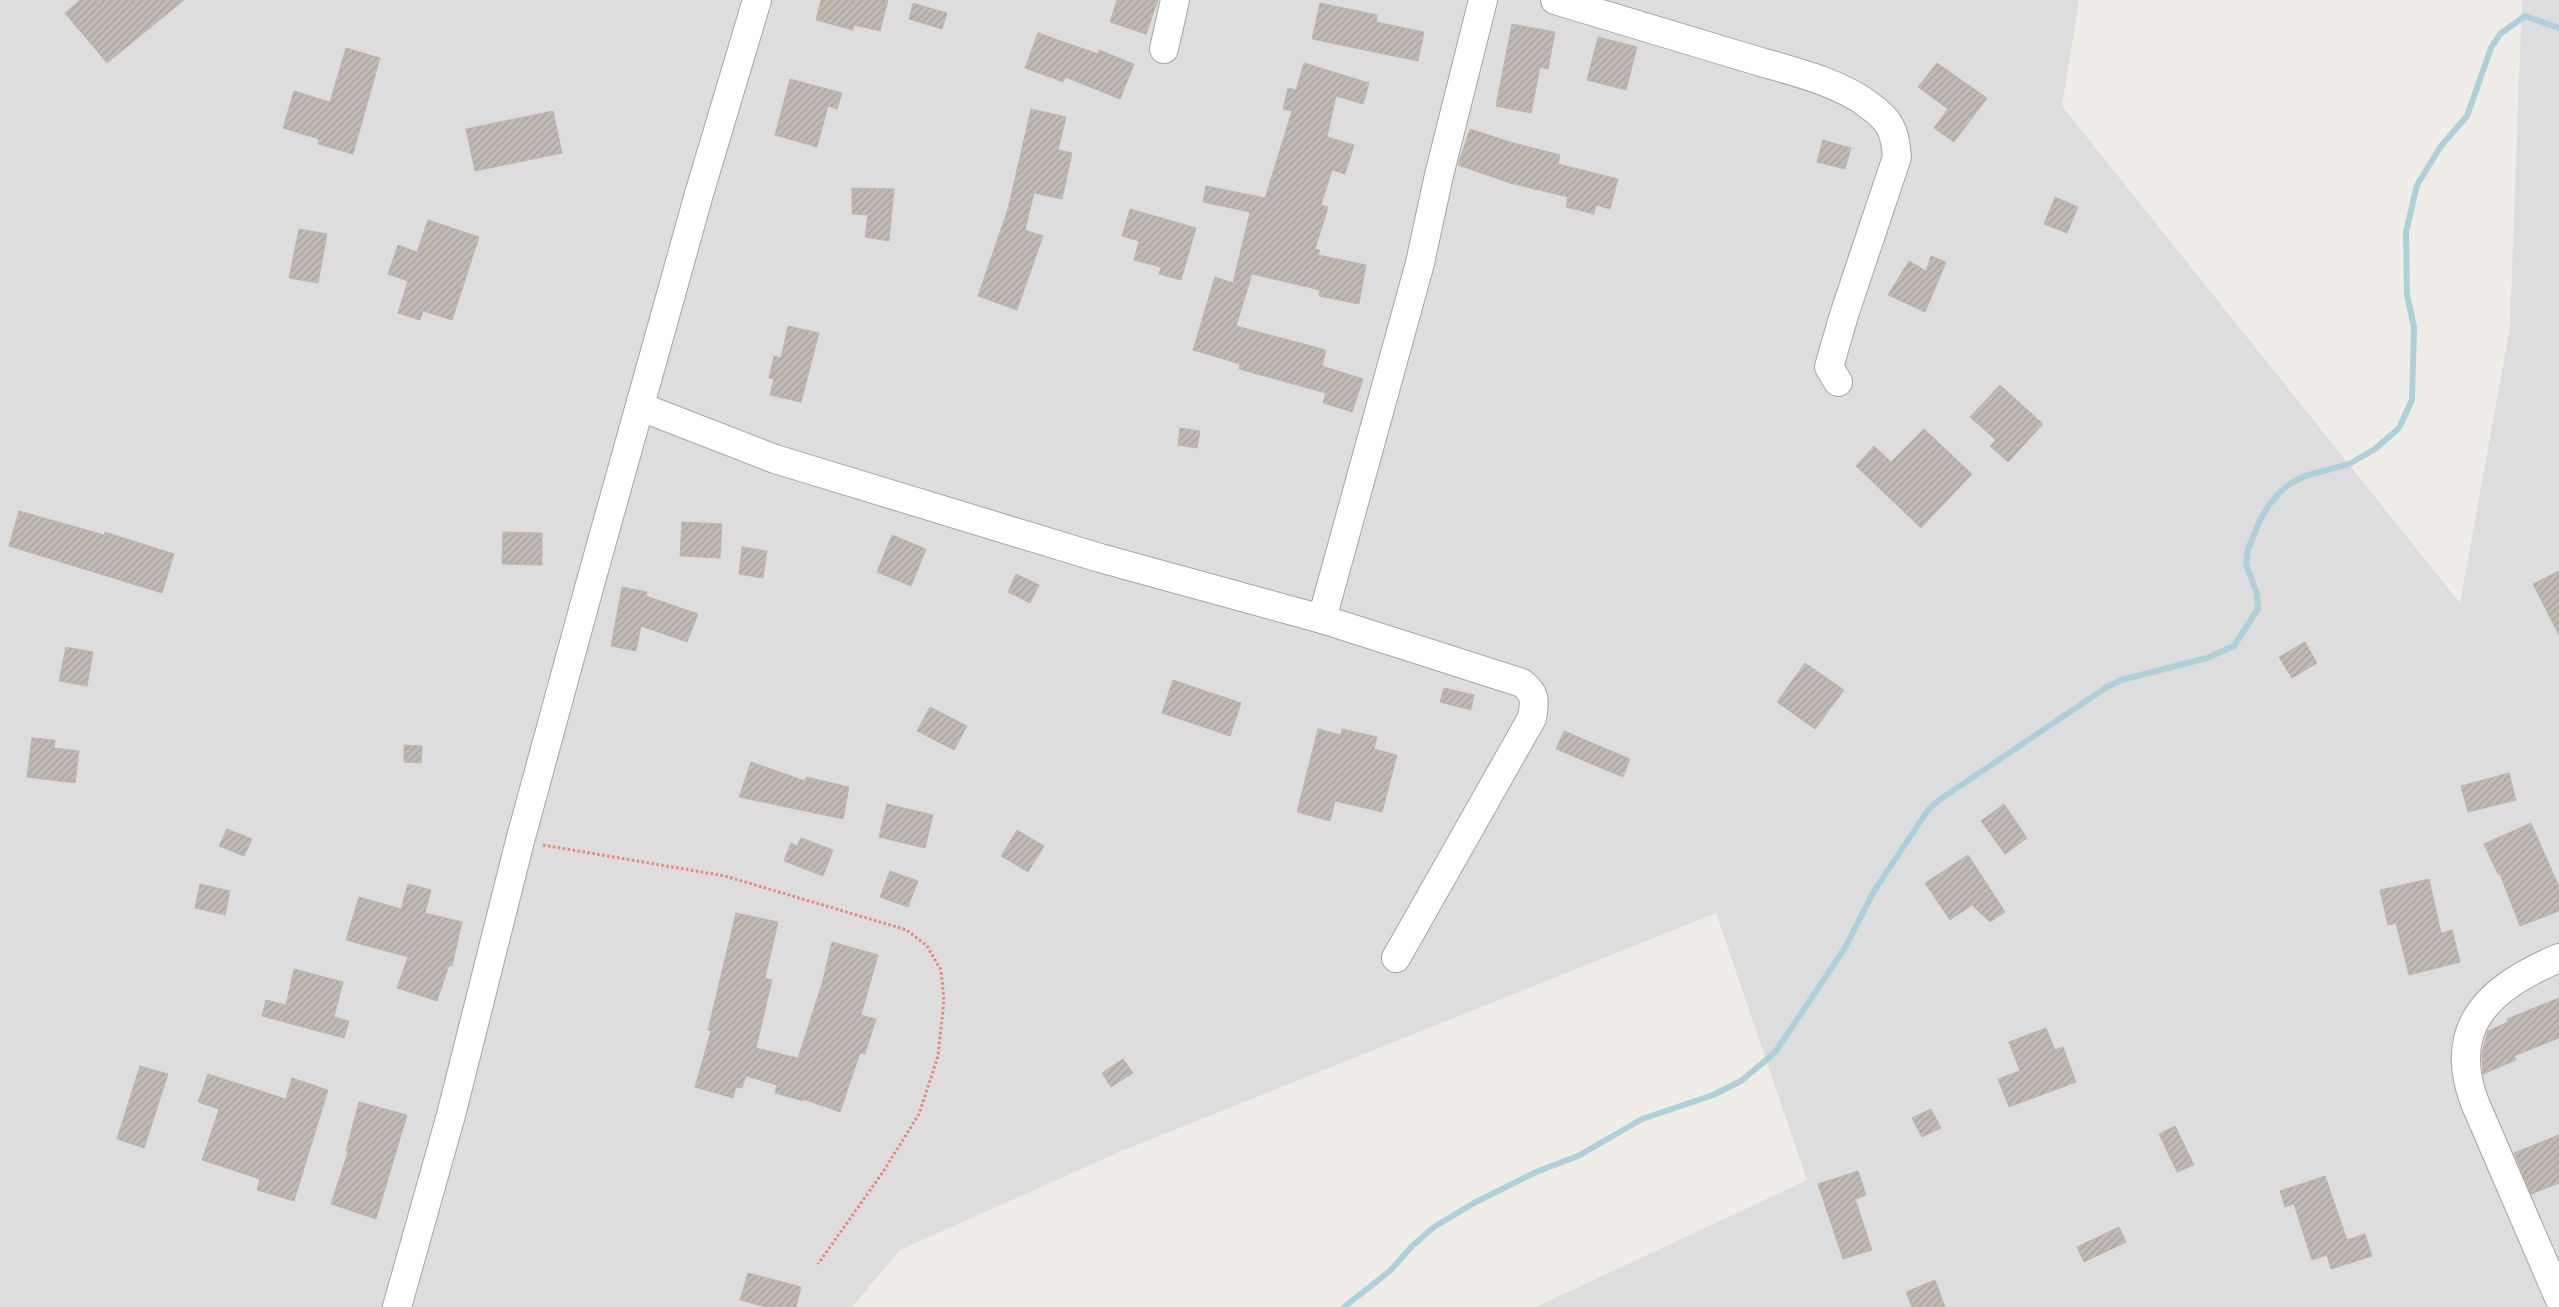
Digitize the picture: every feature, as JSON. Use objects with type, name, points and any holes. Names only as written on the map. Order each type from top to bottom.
[{"type":"street","points":[[397,1307],[453,1105],[520,841],[699,194],[757,0]]},
{"type":"street","points":[[1164,49],[1175,0]]},
{"type":"street","points":[[1322,620],[1420,263],[1439,175],[1483,0]]},
{"type":"street","points":[[1555,0],[1786,69],[1850,92],[1871,106],[1889,124],[1895,134],[1897,156],[1844,315],[1829,367],[1838,382]]},
{"type":"street","points":[[641,407],[775,460],[1100,558],[1322,620],[1522,683],[1532,691],[1534,703],[1532,718],[1396,958]]},
{"type":"street","points":[[2559,958],[2527,972],[2496,992],[2478,1015],[2468,1039],[2465,1061],[2467,1082],[2475,1103],[2559,1298]]},
{"type":"path","points":[[520,841],[725,876],[907,930],[927,946],[941,970],[944,1000],[938,1056],[919,1114],[883,1172],[818,1264]]},
{"type":"shaded area","points":[[0,0],[2079,0],[2062,106],[2460,603],[2510,327],[2522,0],[2559,0],[2559,1307],[1536,1307],[1807,1180],[1716,913],[1117,1153],[900,1250],[852,1307],[0,1307]]},
{"type":"building","points":[[80,0],[184,0],[107,63],[65,13]]},
{"type":"building","points":[[821,0],[888,0],[880,31],[854,25],[853,30],[816,20]]},
{"type":"building","points":[[1117,0],[1158,0],[1146,34],[1110,22]]},
{"type":"building","points":[[913,3],[947,13],[942,29],[909,19]]},
{"type":"building","points":[[1320,3],[1377,15],[1376,22],[1424,32],[1418,61],[1312,39]]},
{"type":"building","points":[[1512,24],[1555,32],[1548,69],[1540,67],[1531,113],[1496,106]]},
{"type":"building","points":[[1038,33],[1098,54],[1099,50],[1134,64],[1120,99],[1065,77],[1063,82],[1025,68]]},
{"type":"building","points":[[1598,37],[1637,47],[1626,90],[1587,80]]},
{"type":"building","points":[[346,48],[380,58],[353,154],[318,144],[319,139],[283,128],[294,91],[330,102]]},
{"type":"building","points":[[1304,63],[1369,83],[1363,104],[1336,96],[1327,137],[1354,145],[1345,174],[1332,170],[1321,205],[1328,207],[1315,249],[1320,250],[1318,255],[1366,265],[1359,304],[1319,296],[1320,290],[1252,274],[1236,326],[1326,350],[1322,366],[1363,379],[1352,412],[1323,403],[1326,393],[1239,369],[1240,364],[1193,350],[1215,277],[1233,283],[1250,212],[1203,202],[1206,186],[1265,198],[1292,111],[1283,109],[1288,88],[1296,90]]},
{"type":"building","points":[[1937,63],[1987,98],[1954,142],[1934,128],[1948,109],[1918,87]]},
{"type":"building","points":[[790,79],[842,93],[837,109],[828,106],[817,147],[775,135]]},
{"type":"building","points":[[1031,109],[1066,117],[1058,150],[1072,153],[1062,199],[1034,193],[1025,230],[1043,236],[1017,310],[978,296],[1008,209]]},
{"type":"building","points":[[553,111],[562,153],[475,171],[466,129]]},
{"type":"building","points":[[1470,129],[1560,155],[1558,164],[1618,179],[1610,209],[1596,205],[1594,214],[1566,207],[1568,197],[1510,183],[1458,165]]},
{"type":"building","points":[[1823,140],[1851,148],[1845,169],[1817,162]]},
{"type":"building","points":[[852,188],[894,189],[889,241],[865,237],[868,215],[852,214]]},
{"type":"building","points":[[2055,197],[2078,207],[2067,233],[2044,224]]},
{"type":"building","points":[[1130,209],[1196,228],[1181,280],[1159,274],[1161,267],[1134,260],[1139,241],[1122,236]]},
{"type":"building","points":[[428,220],[479,237],[452,320],[423,311],[420,320],[398,313],[408,281],[388,274],[398,245],[417,252]]},
{"type":"building","points":[[299,229],[327,234],[318,283],[289,278]]},
{"type":"building","points":[[1931,256],[1946,262],[1925,312],[1888,295],[1909,261],[1926,271]]},
{"type":"building","points":[[788,326],[819,333],[801,402],[770,395],[774,379],[769,378],[774,356],[781,358]]},
{"type":"building","points":[[2000,385],[2043,424],[2008,462],[1990,446],[1996,440],[1970,417]]},
{"type":"building","points":[[1180,428],[1200,431],[1197,448],[1178,445]]},
{"type":"building","points":[[1924,429],[1972,474],[1921,528],[1856,466],[1874,446],[1891,462]]},
{"type":"building","points":[[19,511],[104,535],[105,532],[174,554],[162,593],[9,546]]},
{"type":"building","points":[[682,522],[722,524],[720,558],[680,556]]},
{"type":"building","points":[[503,532],[542,533],[542,565],[502,564]]},
{"type":"building","points":[[892,535],[926,549],[911,586],[877,572]]},
{"type":"building","points":[[742,547],[767,551],[763,578],[739,574]]},
{"type":"building","points":[[2559,571],[2559,635],[2533,584]]},
{"type":"building","points":[[1016,574],[1039,585],[1030,603],[1008,592]]},
{"type":"building","points":[[622,587],[647,592],[646,596],[698,614],[687,642],[641,626],[636,651],[611,646]]},
{"type":"building","points":[[2305,642],[2317,663],[2292,678],[2279,657]]},
{"type":"building","points":[[66,647],[93,652],[87,686],[59,681]]},
{"type":"building","points":[[1805,663],[1844,690],[1815,729],[1777,702]]},
{"type":"building","points":[[1173,680],[1241,703],[1230,736],[1162,713]]},
{"type":"building","points":[[1444,688],[1474,695],[1471,710],[1440,702]]},
{"type":"building","points":[[930,707],[967,726],[954,750],[917,731]]},
{"type":"building","points":[[1318,729],[1341,735],[1342,729],[1377,737],[1374,749],[1397,755],[1382,812],[1335,801],[1330,821],[1297,812]]},
{"type":"building","points":[[1564,731],[1630,759],[1623,777],[1556,749]]},
{"type":"building","points":[[32,738],[55,740],[54,748],[79,751],[75,783],[27,777]]},
{"type":"building","points":[[404,745],[422,746],[421,763],[404,762]]},
{"type":"building","points":[[751,762],[805,781],[806,777],[849,787],[843,819],[739,797]]},
{"type":"building","points":[[2509,773],[2516,800],[2468,812],[2461,786]]},
{"type":"building","points":[[887,804],[933,815],[925,848],[879,837]]},
{"type":"building","points":[[2004,804],[2027,838],[2005,854],[1981,821]]},
{"type":"building","points":[[2531,823],[2559,887],[2559,911],[2520,926],[2500,874],[2498,874],[2484,844]]},
{"type":"building","points":[[227,829],[252,839],[244,856],[219,846]]},
{"type":"building","points":[[1017,830],[1044,846],[1028,872],[1001,856]]},
{"type":"building","points":[[801,838],[833,850],[823,876],[784,861],[791,843],[797,846]]},
{"type":"building","points":[[1968,855],[2005,912],[1990,922],[1972,905],[1950,920],[1925,883]]},
{"type":"building","points":[[890,871],[918,881],[908,907],[880,897]]},
{"type":"building","points":[[2429,879],[2441,933],[2452,930],[2460,962],[2409,975],[2396,923],[2388,925],[2380,890]]},
{"type":"building","points":[[200,884],[230,891],[225,915],[195,908]]},
{"type":"building","points":[[408,884],[431,890],[425,913],[462,922],[452,966],[449,965],[437,1001],[397,988],[408,957],[346,940],[359,897],[401,909]]},
{"type":"building","points":[[736,913],[778,922],[765,978],[772,980],[756,1048],[798,1058],[822,984],[832,942],[878,955],[861,1015],[876,1019],[865,1054],[860,1053],[840,1112],[803,1099],[803,1101],[775,1093],[777,1085],[746,1076],[742,1088],[736,1087],[733,1098],[695,1087],[711,1031],[708,1030]]},
{"type":"building","points":[[294,969],[343,982],[334,1017],[349,1021],[344,1038],[262,1016],[266,1000],[286,1005]]},
{"type":"building","points":[[2559,998],[2559,1038],[2514,1056],[2516,1060],[2483,1074],[2482,1053],[2488,1031],[2508,1022],[2507,1019]]},
{"type":"building","points":[[2046,1028],[2055,1050],[2063,1047],[2076,1082],[2009,1107],[1998,1079],[2020,1071],[2009,1042]]},
{"type":"building","points":[[1123,1059],[1133,1073],[1111,1087],[1102,1073]]},
{"type":"building","points":[[140,1066],[168,1074],[144,1148],[117,1139]]},
{"type":"building","points":[[208,1074],[286,1099],[292,1078],[328,1090],[294,1201],[257,1190],[260,1179],[202,1160],[219,1109],[198,1102]]},
{"type":"building","points":[[359,1102],[407,1115],[376,1219],[331,1204],[348,1152],[346,1151]]},
{"type":"building","points":[[1931,1109],[1941,1128],[1922,1137],[1912,1118]]},
{"type":"building","points":[[2175,1126],[2194,1165],[2177,1172],[2159,1134]]},
{"type":"building","points":[[2559,1135],[2559,1183],[2531,1194],[2514,1153]]},
{"type":"building","points":[[1858,1171],[1866,1195],[1855,1199],[1872,1250],[1843,1259],[1818,1184]]},
{"type":"building","points":[[2325,1176],[2347,1240],[2365,1234],[2372,1256],[2331,1269],[2327,1255],[2312,1260],[2294,1204],[2285,1207],[2280,1191]]},
{"type":"building","points":[[2119,1227],[2126,1242],[2084,1262],[2077,1247]]},
{"type":"building","points":[[748,1273],[801,1287],[796,1307],[766,1307],[740,1300]]},
{"type":"building","points":[[1935,1280],[1945,1307],[1912,1307],[1906,1292]]},
{"type":"waterway","points":[[1344,1307],[1390,1271],[1411,1247],[1434,1227],[1474,1203],[1536,1172],[1578,1156],[1642,1119],[1713,1095],[1741,1081],[1776,1051],[1846,946],[1874,891],[1928,810],[1939,800],[2107,687],[2121,680],[2207,658],[2234,646],[2258,609],[2257,594],[2246,564],[2248,549],[2260,520],[2269,505],[2291,483],[2305,476],[2349,464],[2375,449],[2399,428],[2412,400],[2414,327],[2407,295],[2406,232],[2417,185],[2441,146],[2467,116],[2491,48],[2500,34],[2525,16],[2559,28]]}]
